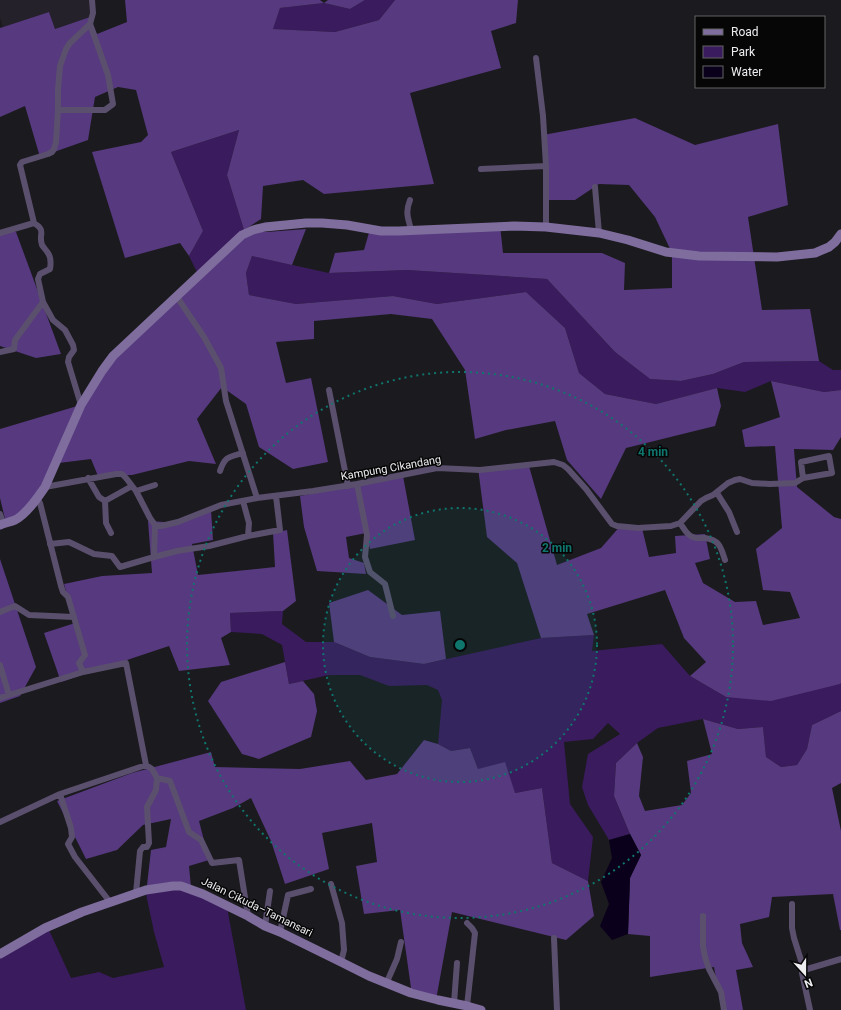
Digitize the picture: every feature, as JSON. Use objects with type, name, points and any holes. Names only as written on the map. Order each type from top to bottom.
[{"type":"street","points":[[81,404],[68,362],[69,357],[74,350],[73,345],[65,330],[53,320],[43,302],[38,279],[40,274],[50,269],[51,263],[49,255],[43,247],[42,231],[39,226],[34,223],[20,165],[22,162],[48,154],[54,149],[56,142],[60,66],[66,49],[70,43],[90,24],[93,13],[92,0]]},
{"type":"street","points":[[58,110],[106,110],[113,104],[108,75],[90,24]]},
{"type":"street","points":[[536,58],[543,116],[546,166],[546,227]]},
{"type":"street","points":[[481,169],[546,166]]},
{"type":"street","points":[[595,187],[599,233]]},
{"type":"street","points":[[410,200],[407,208],[407,214],[411,230]]},
{"type":"street","points":[[0,233],[34,223]]},
{"type":"street","points":[[0,514],[2,524],[16,519],[25,512],[45,487],[81,404],[113,356],[242,235],[253,230],[265,227],[306,223],[348,225],[381,231],[514,226],[546,227],[599,233],[666,252],[699,256],[777,257],[815,253],[838,242],[841,234]]},
{"type":"street","points":[[177,297],[204,337],[221,368],[226,402],[257,498]]},
{"type":"street","points":[[0,352],[14,349],[15,340],[43,302]]},
{"type":"street","points":[[329,390],[348,486]]},
{"type":"street","points":[[220,470],[223,463],[230,456],[243,453]]},
{"type":"street","points":[[726,560],[720,545],[717,542],[708,538],[692,538],[680,523],[701,501],[717,493],[728,483],[740,479],[752,483],[795,483],[804,478],[832,473],[829,456],[802,462],[804,478]]},
{"type":"street","name":"Kampung Cikandang","points":[[155,525],[161,526],[178,522],[221,505],[257,498],[348,486],[437,468],[480,470],[554,462],[562,464],[568,469],[586,489],[612,524],[617,526],[638,528],[671,526],[680,523]]},
{"type":"street","points":[[45,487],[88,478],[122,474],[134,488],[155,525],[154,557]]},
{"type":"street","points":[[88,478],[99,497],[105,501]]},
{"type":"street","points":[[357,484],[367,535],[365,557],[370,572],[385,584],[393,616]]},
{"type":"street","points":[[105,501],[134,488],[155,485]]},
{"type":"street","points":[[717,493],[729,512],[737,532]]},
{"type":"street","points":[[50,544],[69,542],[94,554],[112,556],[120,567],[177,551],[209,546],[280,530],[276,496]]},
{"type":"street","points":[[36,499],[40,503],[61,586],[63,592],[68,597],[85,654],[79,663],[83,672]]},
{"type":"street","points":[[105,501],[106,523],[111,533]]},
{"type":"street","points":[[243,501],[249,523],[248,536]]},
{"type":"street","points":[[0,612],[14,606],[29,615],[74,617]]},
{"type":"street","points":[[0,698],[83,672],[126,663],[146,765],[152,769],[157,778],[156,790],[147,807],[149,843],[147,847],[143,847],[140,851],[136,893]]},
{"type":"street","points":[[0,665],[9,695]]},
{"type":"street","points":[[0,822],[60,794],[146,765]]},
{"type":"street","points":[[157,778],[170,781],[188,832],[201,840],[212,863],[239,860],[248,916]]},
{"type":"street","points":[[60,794],[71,828],[72,837],[68,844],[74,857],[110,902]]},
{"type":"street","points":[[331,884],[342,923],[344,950],[341,962]]},
{"type":"street","name":"Jalan Cikuda–Tamansari","points":[[0,954],[45,928],[82,912],[146,890],[181,886],[204,894],[265,926],[386,984],[411,993],[481,1010]]},
{"type":"street","points":[[280,932],[288,895],[311,889]]},
{"type":"street","points":[[265,926],[270,891]]},
{"type":"street","points":[[792,904],[792,928],[804,970],[802,974],[810,1010]]},
{"type":"street","points":[[703,916],[703,946],[705,957],[709,969],[721,992],[724,1010]]},
{"type":"street","points":[[467,923],[475,933],[467,1006]]},
{"type":"street","points":[[554,938],[557,1010]]},
{"type":"street","points":[[386,984],[397,959],[401,942]]},
{"type":"street","points":[[804,970],[841,960]]},
{"type":"street","points":[[454,1003],[457,963]]},
{"type":"shaded area","points":[[0,0],[89,0],[90,17],[55,29],[49,12],[3,27],[0,18]]},
{"type":"shaded area","points":[[125,0],[320,0],[324,3],[280,8],[273,29],[335,32],[379,20],[395,0],[518,0],[516,23],[491,31],[501,68],[410,93],[434,184],[324,194],[303,180],[263,186],[261,219],[244,230],[227,175],[239,130],[171,152],[203,231],[189,256],[180,243],[125,258],[92,152],[141,142],[148,135],[136,90],[118,87],[95,97],[88,140],[40,157],[25,106],[0,117],[0,28],[49,12],[55,29],[90,17],[97,34],[127,22]]},
{"type":"shaded area","points":[[328,0],[365,0],[350,9],[324,3]]},
{"type":"shaded area","points":[[635,118],[695,145],[778,124],[788,205],[748,217],[762,310],[810,309],[819,361],[744,362],[713,374],[681,381],[650,379],[615,352],[547,279],[407,270],[329,273],[335,253],[364,250],[370,229],[500,225],[503,253],[602,253],[625,263],[624,290],[672,288],[672,253],[655,217],[629,185],[599,184],[575,200],[546,200],[543,135]]},
{"type":"shaded area","points":[[306,229],[292,265],[252,256],[246,273],[249,295],[296,304],[393,296],[437,304],[526,292],[565,328],[579,373],[605,394],[656,404],[717,388],[721,406],[715,426],[626,448],[601,499],[567,460],[555,421],[506,430],[475,439],[465,370],[432,319],[391,314],[314,321],[314,339],[276,342],[286,383],[311,378],[328,462],[293,469],[259,447],[246,404],[222,387],[197,419],[216,464],[189,461],[132,475],[98,476],[91,459],[59,463],[47,491],[6,523],[0,498],[0,429],[84,404],[115,354],[244,230],[267,232]]},
{"type":"shaded area","points":[[0,232],[16,232],[61,354],[36,358],[0,346]]},
{"type":"shaded area","points":[[771,381],[824,392],[841,390],[841,437],[833,450],[794,449],[797,487],[834,517],[841,519],[841,683],[771,701],[726,697],[690,676],[706,662],[684,638],[665,590],[587,614],[594,635],[541,638],[517,563],[487,537],[478,468],[529,466],[557,565],[601,548],[622,524],[642,528],[649,557],[676,553],[675,536],[705,534],[710,559],[695,563],[703,583],[735,602],[756,601],[763,625],[800,618],[790,592],[763,590],[756,549],[782,528],[775,446],[745,447],[742,430],[780,417]]},
{"type":"shaded area","points":[[403,476],[415,540],[370,549],[366,533],[346,537],[349,558],[364,563],[366,574],[317,571],[304,527],[300,496]]},
{"type":"shaded area","points":[[211,510],[213,540],[192,544],[198,575],[275,567],[273,533],[287,530],[296,601],[283,611],[230,613],[231,632],[221,638],[230,665],[179,671],[169,646],[61,682],[44,633],[75,623],[64,584],[102,576],[152,573],[148,521],[181,523]]},
{"type":"shaded area","points":[[0,559],[36,667],[20,696],[0,703]]},
{"type":"shaded area","points":[[368,590],[402,615],[440,611],[446,659],[424,664],[370,657],[334,642],[329,603]]},
{"type":"shaded area","points":[[285,662],[289,684],[303,681],[314,694],[317,711],[311,737],[259,759],[242,754],[208,701],[221,682]]},
{"type":"shaded area","points":[[841,711],[841,783],[832,788],[841,831],[841,930],[833,894],[772,897],[769,917],[740,924],[742,943],[753,967],[736,970],[743,1010],[722,1010],[714,967],[650,977],[650,936],[628,934],[630,878],[641,855],[630,834],[614,796],[616,763],[637,743],[643,757],[639,796],[645,811],[682,805],[691,793],[687,761],[712,754],[703,719],[738,729],[763,727],[766,757],[781,767],[797,765],[807,749],[812,725]]},
{"type":"shaded area","points":[[424,740],[438,744],[451,751],[470,748],[478,769],[505,762],[515,793],[542,788],[552,863],[588,881],[594,916],[566,940],[452,912],[436,1000],[412,995],[400,910],[364,914],[356,866],[377,862],[372,823],[322,833],[329,869],[285,884],[271,841],[251,798],[233,808],[199,821],[209,860],[189,866],[191,887],[146,894],[151,850],[166,847],[171,819],[143,825],[117,850],[86,859],[57,801],[132,773],[211,752],[215,767],[300,769],[350,761],[366,780],[397,774]]},
{"type":"green space","points":[[365,0],[395,0],[379,20],[335,32],[273,29],[280,8],[324,3],[350,9]]},
{"type":"green space","points":[[239,130],[227,175],[244,230],[199,276],[189,256],[203,231],[171,152]]},
{"type":"green space","points":[[252,256],[329,273],[407,270],[547,279],[615,352],[650,379],[681,381],[713,374],[744,362],[819,361],[833,370],[841,370],[841,390],[824,392],[771,381],[745,392],[717,388],[656,404],[605,394],[579,373],[565,328],[526,292],[437,304],[393,296],[296,304],[249,295],[246,273]]},
{"type":"green space","points":[[283,611],[282,624],[306,642],[334,642],[370,657],[424,664],[541,638],[594,635],[592,651],[662,644],[690,676],[726,697],[841,683],[841,711],[812,725],[807,749],[797,765],[781,767],[766,757],[763,727],[738,729],[703,719],[658,728],[637,743],[616,763],[614,796],[630,834],[609,840],[588,805],[582,787],[588,754],[620,734],[608,723],[593,739],[564,742],[570,804],[593,837],[588,881],[552,863],[542,788],[515,793],[478,769],[470,748],[451,751],[438,744],[442,700],[438,690],[427,685],[389,686],[360,675],[329,675],[289,684],[282,645],[262,634],[231,632],[230,613]]},
{"type":"green space","points":[[191,887],[227,907],[246,1010],[0,1010],[0,953],[49,930],[71,978],[99,972],[113,978],[164,967],[154,932],[146,894]]},
{"type":"water","points":[[630,834],[641,855],[630,878],[628,934],[612,940],[600,926],[609,904],[601,882],[612,858],[609,840]]}]
